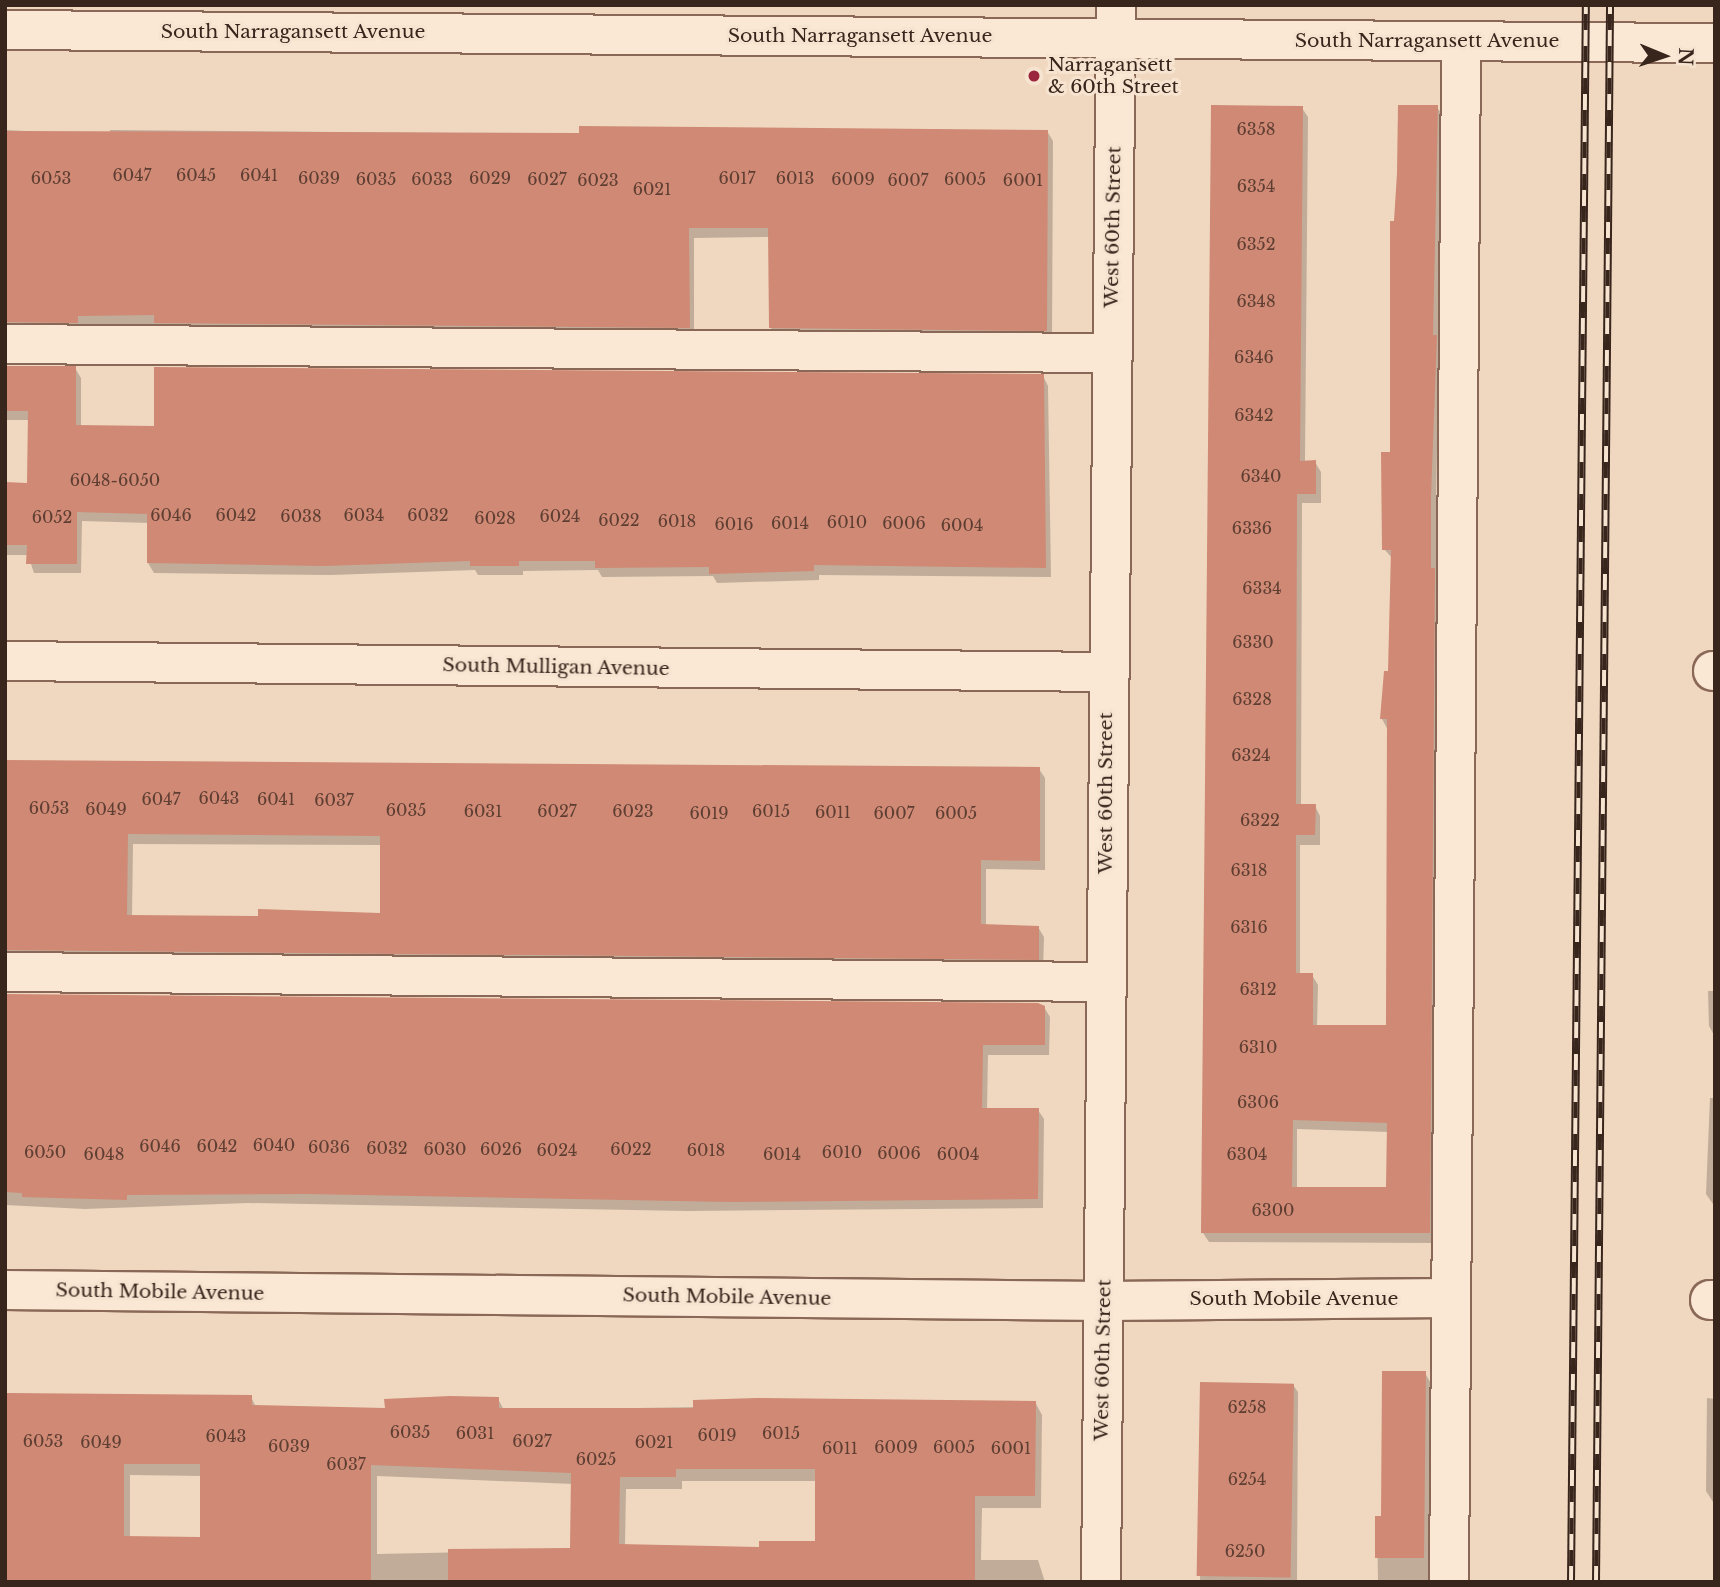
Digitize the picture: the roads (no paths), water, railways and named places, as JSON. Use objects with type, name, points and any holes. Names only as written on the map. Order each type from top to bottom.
[{"type":"street","name":"South Narragansett Avenue","points":[[5,30],[1115,22],[1461,41],[1715,43]]},
{"type":"street","name":"West 60th Street","points":[[1101,1582],[1106,672],[1115,22]]},
{"type":"street","points":[[1449,1582],[1449,1298],[1461,41]]},
{"type":"street","points":[[5,344],[1111,353]]},
{"type":"street","name":"South Mulligan Avenue","points":[[5,661],[1106,672]]},
{"type":"street","points":[[5,972],[1105,982]]},
{"type":"street","name":"South Mobile Avenue","points":[[5,1290],[1104,1301],[1449,1298]]},
{"type":"railway","points":[[1571,1582],[1586,5]]},
{"type":"railway","points":[[1596,1582],[1610,5]]},
{"type":"place","name":"Narragansett & 60th Street","points":[[1034,76]]}]
